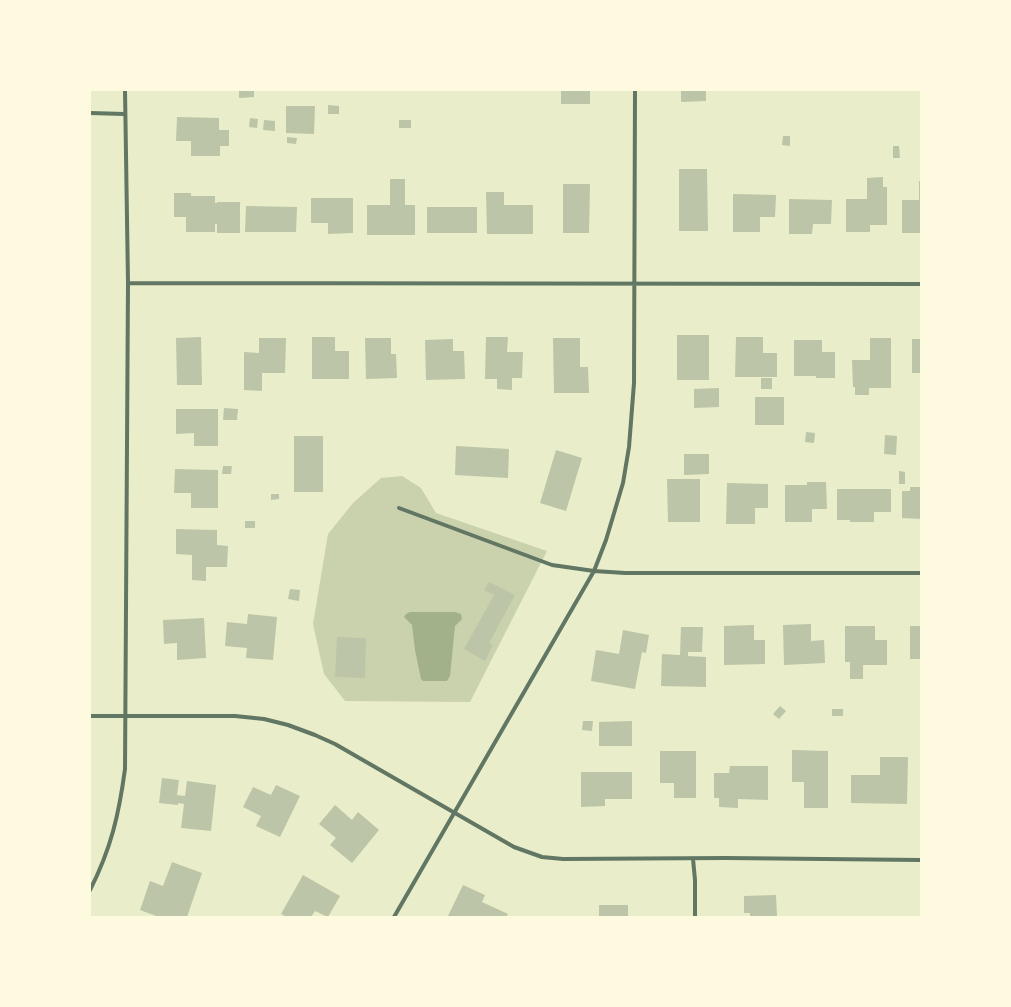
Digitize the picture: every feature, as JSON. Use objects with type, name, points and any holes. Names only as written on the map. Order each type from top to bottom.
[{"type":"street","points":[[90,890],[98,876],[112,840],[121,802],[125,769],[128,283],[124,114],[125,90]]},
{"type":"street","points":[[394,917],[594,571],[606,540],[623,484],[629,447],[634,383],[635,90]]},
{"type":"street","points":[[90,113],[124,114]]},
{"type":"street","points":[[128,283],[921,284]]},
{"type":"street","points":[[399,508],[552,565],[594,571],[625,573],[921,573]]},
{"type":"street","points":[[90,716],[235,716],[264,719],[288,725],[334,744],[514,847],[542,857],[564,860],[693,860],[734,858],[921,860]]},
{"type":"street","points":[[693,860],[695,880],[695,917]]},
{"type":"shaded area","points":[[402,476],[421,488],[436,513],[547,551],[470,702],[345,701],[324,674],[313,624],[328,534],[353,503],[381,478]]},
{"type":"shaded area","points":[[410,612],[455,612],[461,614],[462,619],[455,626],[450,676],[447,681],[423,681],[421,679],[412,625],[404,617]]},
{"type":"building","points":[[239,90],[254,90],[254,97],[239,98]]},
{"type":"building","points":[[561,90],[590,90],[590,104],[561,104]]},
{"type":"building","points":[[681,90],[706,90],[706,101],[681,102]]},
{"type":"building","points":[[328,105],[339,106],[339,114],[328,114]]},
{"type":"building","points":[[286,106],[315,106],[314,134],[286,133]]},
{"type":"building","points":[[177,117],[219,118],[219,130],[229,130],[229,146],[220,146],[220,156],[191,156],[191,141],[176,141]]},
{"type":"building","points":[[250,118],[258,119],[257,128],[249,127]]},
{"type":"building","points":[[264,120],[275,121],[275,131],[263,130]]},
{"type":"building","points":[[399,120],[411,120],[411,128],[399,128]]},
{"type":"building","points":[[783,136],[790,136],[790,146],[782,145]]},
{"type":"building","points":[[287,137],[297,138],[296,144],[287,143]]},
{"type":"building","points":[[893,146],[899,146],[900,158],[893,158]]},
{"type":"building","points":[[679,169],[707,169],[708,231],[679,231]]},
{"type":"building","points":[[883,177],[883,187],[887,187],[887,225],[870,225],[870,232],[846,232],[846,199],[867,199],[867,178]]},
{"type":"building","points":[[390,179],[405,179],[405,205],[415,205],[415,235],[367,235],[367,205],[390,205]]},
{"type":"building","points":[[919,181],[921,181],[921,233],[902,233],[902,200],[919,200]]},
{"type":"building","points":[[563,184],[590,184],[589,233],[563,233]]},
{"type":"building","points":[[486,192],[504,192],[504,205],[533,205],[533,234],[487,234]]},
{"type":"building","points":[[174,193],[191,193],[191,196],[215,196],[215,203],[240,202],[240,233],[217,233],[217,224],[215,224],[215,232],[186,232],[186,217],[174,217]]},
{"type":"building","points":[[733,194],[776,195],[775,217],[760,217],[760,232],[733,232]]},
{"type":"building","points":[[311,198],[353,198],[353,233],[328,234],[328,223],[311,223]]},
{"type":"building","points":[[789,199],[832,200],[831,224],[813,224],[812,234],[789,234]]},
{"type":"building","points":[[246,206],[297,207],[296,232],[245,232]]},
{"type":"building","points":[[427,207],[477,207],[477,233],[427,233]]},
{"type":"building","points":[[677,335],[709,335],[709,380],[677,380]]},
{"type":"building","points":[[201,337],[202,385],[177,385],[176,338]]},
{"type":"building","points":[[312,337],[335,337],[335,351],[349,351],[349,379],[312,379]]},
{"type":"building","points":[[486,337],[508,337],[507,352],[523,352],[522,378],[512,378],[512,390],[497,389],[497,379],[485,379]]},
{"type":"building","points":[[736,337],[763,337],[763,353],[777,353],[777,377],[735,377]]},
{"type":"building","points":[[259,338],[286,338],[285,373],[262,373],[262,391],[244,390],[244,352],[259,353]]},
{"type":"building","points":[[365,338],[391,338],[391,354],[396,354],[397,378],[366,379]]},
{"type":"building","points":[[553,338],[580,338],[580,367],[588,367],[589,393],[554,393]]},
{"type":"building","points":[[870,338],[891,338],[891,388],[869,388],[869,395],[855,395],[855,387],[853,387],[852,360],[870,360]]},
{"type":"building","points":[[453,339],[453,351],[464,351],[465,379],[426,380],[425,340]]},
{"type":"building","points":[[912,339],[921,339],[921,373],[912,373]]},
{"type":"building","points":[[794,340],[822,340],[822,352],[835,352],[835,378],[794,376]]},
{"type":"building","points":[[761,378],[772,378],[772,389],[761,389]]},
{"type":"building","points":[[719,388],[719,407],[694,408],[694,389]]},
{"type":"building","points":[[755,397],[784,397],[784,425],[755,425]]},
{"type":"building","points":[[224,408],[238,409],[237,420],[223,420]]},
{"type":"building","points":[[176,409],[218,409],[218,446],[194,446],[194,433],[176,434]]},
{"type":"building","points":[[806,432],[815,433],[814,443],[805,442]]},
{"type":"building","points":[[885,435],[897,436],[896,455],[884,454]]},
{"type":"building","points":[[294,436],[323,436],[323,492],[294,492]]},
{"type":"building","points":[[456,446],[509,449],[508,478],[455,475]]},
{"type":"building","points":[[556,450],[582,458],[566,511],[540,503]]},
{"type":"building","points":[[684,454],[709,454],[709,474],[684,475]]},
{"type":"building","points":[[223,466],[232,466],[231,474],[222,474]]},
{"type":"building","points":[[175,469],[218,470],[218,508],[191,508],[191,493],[174,493]]},
{"type":"building","points":[[899,471],[905,472],[905,484],[899,484]]},
{"type":"building","points":[[667,479],[700,479],[700,522],[668,522]]},
{"type":"building","points":[[807,482],[826,482],[827,509],[812,509],[812,522],[785,522],[785,485],[807,485]]},
{"type":"building","points":[[727,483],[768,484],[768,508],[755,508],[755,524],[726,524]]},
{"type":"building","points":[[910,487],[921,487],[921,519],[902,518],[902,491],[910,491]]},
{"type":"building","points":[[837,489],[891,489],[891,512],[874,512],[874,522],[850,522],[850,520],[837,520]]},
{"type":"building","points":[[271,494],[279,494],[279,499],[271,500]]},
{"type":"building","points":[[245,521],[255,521],[255,528],[245,528]]},
{"type":"building","points":[[176,529],[217,530],[217,545],[228,546],[227,567],[206,567],[206,581],[192,580],[192,555],[176,554]]},
{"type":"building","points":[[489,582],[515,595],[489,643],[493,645],[485,661],[464,649],[494,595],[484,590]]},
{"type":"building","points":[[290,589],[300,590],[299,601],[288,599]]},
{"type":"building","points":[[248,614],[277,617],[273,660],[246,658],[247,648],[225,646],[227,622],[247,624]]},
{"type":"building","points":[[204,618],[206,658],[177,660],[177,643],[164,644],[163,620]]},
{"type":"building","points":[[811,624],[811,641],[824,640],[825,663],[784,665],[783,625]]},
{"type":"building","points":[[754,625],[754,640],[765,640],[765,664],[724,665],[724,626]]},
{"type":"building","points":[[845,626],[875,626],[875,640],[887,640],[887,665],[863,665],[863,679],[850,679],[850,662],[845,662]]},
{"type":"building","points":[[910,626],[921,626],[921,659],[910,659]]},
{"type":"building","points":[[681,627],[703,627],[702,652],[688,652],[688,656],[706,657],[706,687],[661,686],[662,654],[680,655]]},
{"type":"building","points":[[623,630],[649,635],[646,653],[642,652],[635,689],[591,681],[596,650],[619,654]]},
{"type":"building","points":[[337,637],[366,638],[365,678],[335,677]]},
{"type":"building","points":[[780,706],[786,711],[779,719],[773,714]]},
{"type":"building","points":[[832,709],[843,709],[843,716],[832,716]]},
{"type":"building","points":[[583,721],[593,721],[592,731],[582,730]]},
{"type":"building","points":[[632,721],[632,746],[599,746],[599,722]]},
{"type":"building","points":[[792,750],[828,751],[828,808],[804,808],[804,782],[792,782]]},
{"type":"building","points":[[660,751],[696,751],[696,798],[674,798],[674,783],[660,783]]},
{"type":"building","points":[[880,757],[908,757],[907,804],[851,803],[851,775],[880,775]]},
{"type":"building","points":[[730,766],[768,766],[768,800],[738,799],[738,808],[719,807],[719,798],[714,798],[714,773],[729,773]]},
{"type":"building","points":[[581,772],[632,772],[632,799],[605,799],[605,806],[581,807]]},
{"type":"building","points":[[162,778],[179,780],[177,795],[185,796],[187,781],[216,785],[211,831],[181,828],[184,804],[178,803],[178,805],[159,803]]},
{"type":"building","points":[[276,785],[300,796],[280,837],[256,826],[261,816],[243,807],[253,787],[271,795]]},
{"type":"building","points":[[335,805],[352,820],[358,812],[379,830],[352,863],[330,845],[336,838],[319,824]]},
{"type":"building","points":[[172,862],[202,873],[187,917],[159,917],[140,910],[150,881],[163,886]]},
{"type":"building","points":[[303,875],[340,896],[328,917],[315,911],[311,917],[287,917],[281,914]]},
{"type":"building","points":[[463,885],[485,895],[482,902],[508,914],[506,917],[448,916]]},
{"type":"building","points":[[776,895],[777,917],[750,917],[750,913],[744,913],[744,896]]},
{"type":"building","points":[[599,905],[628,905],[628,917],[599,917]]}]
